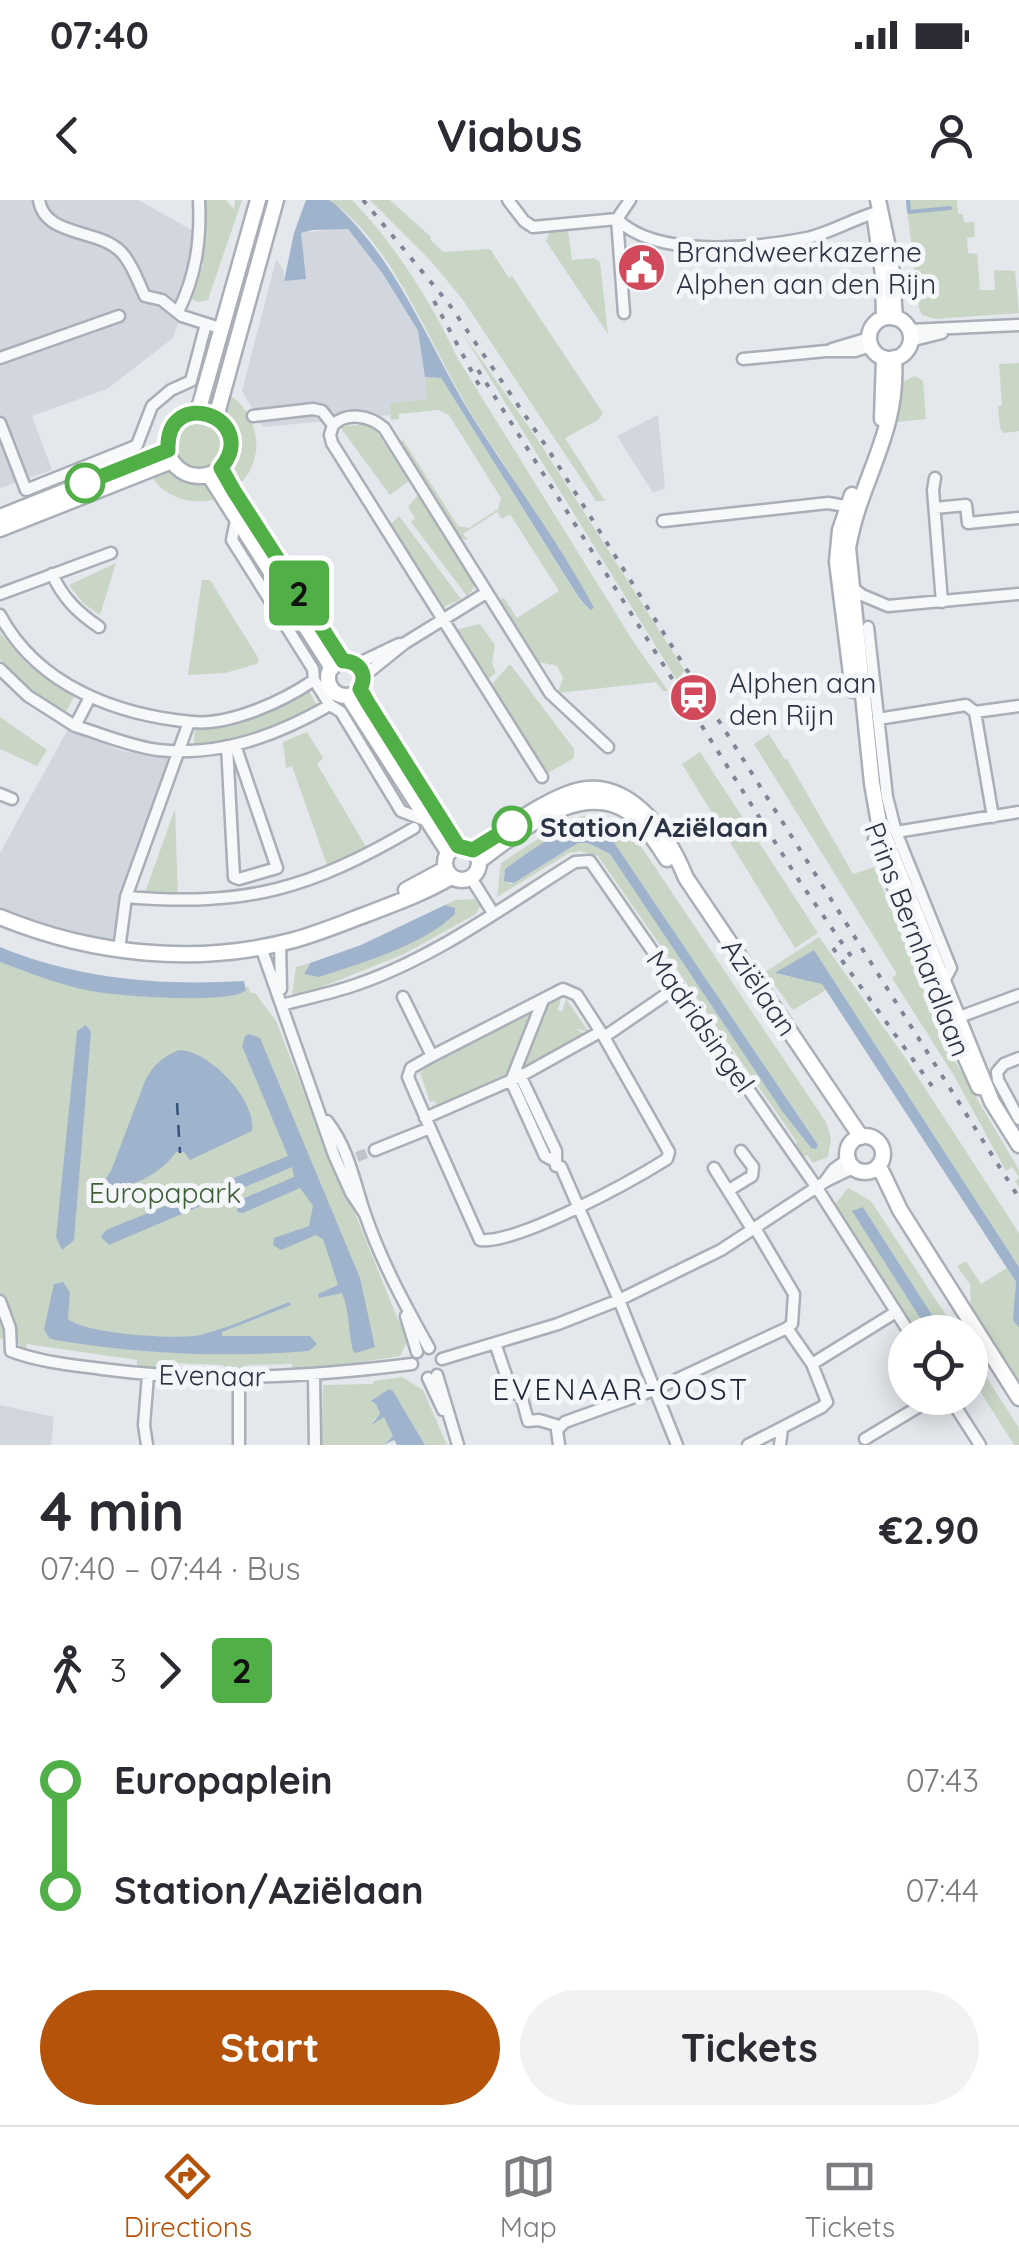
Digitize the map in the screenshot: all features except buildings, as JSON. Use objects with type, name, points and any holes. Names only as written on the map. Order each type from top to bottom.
[{"type":"street","points":[[178,312],[196,265],[199,200]]},
{"type":"street","points":[[198,412],[258,200]]},
{"type":"street","points":[[216,417],[276,200]]},
{"type":"street","points":[[508,200],[532,227],[617,219],[630,230],[673,245],[703,249],[808,238],[876,208],[890,318],[910,335],[1019,325]]},
{"type":"street","points":[[624,313],[617,219],[630,200]]},
{"type":"street","points":[[40,205],[50,220],[108,242],[121,252],[145,296],[223,328]]},
{"type":"street","points":[[0,358],[119,316]]},
{"type":"street","points":[[870,342],[874,326],[890,318]]},
{"type":"street","points":[[0,422],[26,490],[137,445],[152,406],[171,390],[192,381],[206,324]]},
{"type":"street","points":[[870,342],[889,358],[905,352],[910,335]]},
{"type":"street","points":[[743,359],[826,351],[870,342]]},
{"type":"street","name":"Prins Bernhardlaan","points":[[889,358],[880,428],[837,547],[865,800],[872,827],[954,1019],[967,1066],[1019,1145]]},
{"type":"street","points":[[252,416],[313,409],[322,412],[332,425]]},
{"type":"street","points":[[198,412],[216,417],[231,438],[230,454],[215,471],[186,474],[170,455],[168,439],[174,424],[198,412]]},
{"type":"street","points":[[542,777],[332,443],[332,425],[341,419],[366,416],[384,428],[550,693],[608,747]]},
{"type":"street","points":[[0,517],[170,455]]},
{"type":"street","points":[[0,529],[170,455]]},
{"type":"street","points":[[215,471],[237,514],[351,676],[430,822]]},
{"type":"street","points":[[215,471],[478,870],[471,878],[461,880],[448,873]]},
{"type":"street","points":[[935,478],[942,602]]},
{"type":"street","points":[[663,521],[828,503],[853,507]]},
{"type":"street","points":[[935,508],[966,506],[968,524],[1019,518]]},
{"type":"street","name":"Prins Bernhardlaan","points":[[853,507],[848,548],[850,584],[877,814],[939,984]]},
{"type":"street","points":[[237,514],[232,540],[313,669],[314,680],[330,705],[341,712],[401,810],[430,822],[465,852]]},
{"type":"street","points":[[0,594],[112,553]]},
{"type":"street","points":[[52,574],[68,600],[98,627]]},
{"type":"street","points":[[850,584],[862,596],[888,606],[1019,594]]},
{"type":"street","points":[[351,676],[486,592]]},
{"type":"street","points":[[0,616],[9,632],[41,666],[89,698],[152,716],[189,722],[247,712],[285,698],[314,680]]},
{"type":"street","points":[[868,627],[887,797],[896,832],[952,968],[939,984]]},
{"type":"street","points":[[0,669],[28,696],[74,726],[143,747],[180,750],[231,746],[288,729],[330,705]]},
{"type":"street","points":[[74,726],[89,698]]},
{"type":"street","points":[[878,718],[966,705],[975,712],[992,817]]},
{"type":"street","points":[[975,712],[1019,706]]},
{"type":"street","points":[[119,950],[126,897],[189,722]]},
{"type":"street","points":[[231,746],[278,868],[238,879],[234,877],[231,746]]},
{"type":"street","points":[[0,794],[12,799]]},
{"type":"street","name":"Aziëlaan","points":[[465,852],[569,805],[605,802],[639,820],[673,867],[686,878],[778,1012],[856,1140],[872,1138],[880,1144],[883,1157],[862,1166]]},
{"type":"street","points":[[896,832],[1019,812]]},
{"type":"street","points":[[126,897],[227,899],[291,886],[333,872],[414,828]]},
{"type":"street","points":[[0,918],[78,945],[119,950],[194,954],[262,947],[406,901],[448,873],[465,852]]},
{"type":"street","name":"Madridsingel","points":[[493,913],[582,860],[590,861],[821,1184],[898,1315]]},
{"type":"street","points":[[281,1000],[359,984],[438,947],[493,913],[471,878]]},
{"type":"street","points":[[280,943],[281,1000]]},
{"type":"street","points":[[262,947],[324,1117],[348,1161],[351,1194],[365,1214],[423,1350]]},
{"type":"street","points":[[390,971],[396,984]]},
{"type":"street","points":[[374,1150],[602,1035],[677,987]]},
{"type":"street","points":[[570,990],[602,1035],[668,1148],[669,1156],[624,1186],[576,1208],[489,1241],[480,1240],[408,1077],[411,1068],[432,1056],[543,1000],[570,990]]},
{"type":"street","points":[[954,1019],[1019,996]]},
{"type":"street","points":[[402,998],[432,1056]]},
{"type":"street","points":[[543,1000],[516,1076],[545,1156],[560,1167],[677,1445]]},
{"type":"street","points":[[1019,1058],[997,1072],[1019,1119]]},
{"type":"street","points":[[856,1140],[862,1166],[900,1210],[1019,1398]]},
{"type":"street","points":[[728,1190],[752,1176],[752,1167],[741,1150]]},
{"type":"street","points":[[432,1376],[442,1359],[558,1324],[619,1300],[721,1250],[821,1184],[834,1168],[862,1166]]},
{"type":"street","points":[[495,1343],[503,1372],[512,1393],[521,1395],[528,1421],[559,1426],[654,1390],[792,1324],[794,1294],[714,1168]]},
{"type":"street","points":[[0,1302],[6,1312],[14,1353]]},
{"type":"street","points":[[812,1364],[896,1312]]},
{"type":"street","points":[[748,1445],[827,1402],[812,1364],[786,1328]]},
{"type":"street","name":"Evenaar","points":[[0,1349],[66,1364],[148,1375],[240,1380],[412,1364]]},
{"type":"street","points":[[423,1350],[437,1351],[442,1359]]},
{"type":"street","points":[[423,1350],[412,1364],[416,1372],[432,1376]]},
{"type":"street","points":[[314,1374],[315,1445]]},
{"type":"street","points":[[147,1445],[144,1425],[148,1375]]},
{"type":"street","points":[[432,1376],[458,1445]]},
{"type":"street","points":[[239,1445],[240,1380]]},
{"type":"street","points":[[864,1439],[904,1415]]},
{"type":"street","points":[[961,1415],[980,1445]]},
{"type":"street","points":[[559,1426],[559,1445]]},
{"type":"street","points":[[780,1445],[782,1428]]},
{"type":"shaded area","points":[[0,200],[138,200],[208,239],[173,338],[107,389],[32,416],[52,470],[0,488]]},
{"type":"shaded area","points":[[347,228],[383,274],[421,337],[428,399],[389,403],[390,415],[263,427],[242,391],[276,260],[284,270],[284,281],[305,279],[301,233]]},
{"type":"shaded area","points":[[658,415],[665,488],[653,493],[617,436]]},
{"type":"shaded area","points":[[68,729],[122,751],[173,759],[126,886],[114,945],[67,935],[0,908],[0,853]]},
{"type":"shaded area","points":[[0,1405],[54,1417],[51,1445],[0,1445]]},
{"type":"green space","points":[[205,200],[226,200],[234,209],[235,200],[242,200],[208,300],[198,302],[190,298],[204,263],[199,262]]},
{"type":"green space","points":[[329,200],[352,200],[398,255],[458,359],[668,691],[656,682],[558,693],[563,678],[557,666],[539,662],[500,600],[504,598],[517,618],[559,591],[510,514],[502,519],[497,512],[463,534],[468,540],[459,538],[403,440],[458,526],[469,528],[498,509],[501,498],[449,415],[438,410],[399,414],[399,419],[391,420],[389,403],[427,399],[425,377],[441,378],[579,599],[590,610],[470,412],[389,264],[351,217]]},
{"type":"green space","points":[[370,200],[390,200],[443,252],[490,249],[509,278],[512,276],[603,413],[598,420],[565,438],[605,501],[596,501],[463,300],[430,260]]},
{"type":"green space","points":[[906,200],[957,200],[958,214],[963,214],[964,222],[974,222],[975,237],[967,238],[968,253],[977,254],[980,290],[995,290],[994,270],[1015,271],[1019,313],[936,319],[922,315]]},
{"type":"green space","points":[[568,230],[572,260],[594,258],[600,262],[608,334],[546,241],[550,231]]},
{"type":"green space","points":[[461,331],[538,440],[685,671],[681,674],[688,686],[683,690]]},
{"type":"green space","points":[[1019,363],[1019,431],[1003,433],[998,406],[1002,405],[999,364]]},
{"type":"green space","points":[[915,376],[923,381],[926,419],[897,422],[899,384]]},
{"type":"green space","points":[[227,393],[247,413],[256,438],[253,465],[236,487],[228,471],[235,440],[225,413]]},
{"type":"green space","points":[[199,419],[217,426],[224,444],[217,462],[199,469],[181,462],[174,444],[181,426]]},
{"type":"green space","points":[[371,423],[409,481],[390,495],[340,427]]},
{"type":"green space","points":[[169,468],[203,482],[221,497],[191,501],[171,494],[150,472]]},
{"type":"green space","points":[[418,495],[472,581],[474,588],[467,596],[411,522],[415,518],[408,507]]},
{"type":"green space","points":[[399,516],[461,599],[442,608],[388,527]]},
{"type":"green space","points":[[116,563],[100,615],[84,604],[69,585]]},
{"type":"green space","points":[[202,580],[210,580],[259,659],[257,664],[225,673],[188,675]]},
{"type":"green space","points":[[480,624],[495,645],[492,662],[496,673],[487,680],[455,630]]},
{"type":"green space","points":[[0,633],[27,664],[74,697],[65,713],[38,695],[0,659]]},
{"type":"green space","points":[[510,664],[574,749],[574,758],[546,774],[490,686]]},
{"type":"green space","points":[[309,691],[317,706],[302,714],[243,736],[194,745],[195,727],[243,719]]},
{"type":"green space","points":[[0,717],[47,750],[37,766],[0,749]]},
{"type":"green space","points":[[307,732],[323,758],[317,764],[368,850],[328,868],[292,766],[286,768],[283,742]]},
{"type":"green space","points":[[769,734],[853,874],[874,867],[949,1051],[1019,1170],[1019,1177],[1012,1167],[1006,1171],[953,1074],[892,978],[897,974],[754,744]]},
{"type":"green space","points":[[700,752],[818,933],[795,948],[682,764]]},
{"type":"green space","points":[[175,809],[178,899],[144,895]]},
{"type":"green space","points":[[583,816],[609,819],[632,833],[826,1122],[831,1138],[828,1157],[813,1163],[807,1155],[802,1157],[794,1146],[797,1142],[598,856],[580,851],[569,853],[497,897],[501,863],[556,827]],"holes":[[[551,839],[613,841],[818,1145],[811,1148],[782,1111],[610,854],[588,843],[578,843],[514,883],[504,877],[505,869]]]},
{"type":"green space","points":[[474,899],[480,906],[476,914],[404,954],[307,993],[292,994],[296,967],[310,963],[305,970],[348,968],[447,922],[455,909],[445,905]]},
{"type":"green space","points":[[819,937],[906,1059],[1019,1233],[1019,1267],[814,950],[777,974],[822,983],[826,990],[793,1010],[765,972]]},
{"type":"green space","name":"Europapark","points":[[0,962],[90,989],[152,997],[215,995],[246,990],[247,985],[276,1021],[330,1160],[333,1159],[399,1322],[403,1320],[409,1338],[400,1356],[335,1369],[293,1372],[292,1364],[248,1365],[247,1374],[224,1374],[224,1365],[168,1363],[166,1371],[137,1369],[137,1360],[27,1344],[25,1351],[19,1342],[0,1339]]},
{"type":"green space","points":[[561,997],[558,1010],[562,1012],[566,999],[589,1032],[573,1028],[584,1037],[520,1073],[546,1005]]},
{"type":"green space","points":[[541,1005],[512,1078],[440,1108],[433,1107],[435,1101],[430,1102],[420,1073],[440,1056]]},
{"type":"green space","points":[[848,1188],[871,1201],[946,1315],[932,1315],[863,1207],[853,1212],[918,1315],[905,1315],[834,1206]]},
{"type":"green space","points":[[966,1261],[981,1284],[1007,1268],[1016,1283],[1014,1320],[1019,1328],[1019,1384],[988,1336],[988,1315],[974,1315],[971,1310],[970,1284],[957,1266]]},
{"type":"green space","points":[[402,1377],[423,1390],[447,1445],[425,1445],[389,1389],[376,1404],[380,1415],[370,1423],[384,1416],[394,1436],[384,1445],[317,1445],[323,1385],[373,1384]]},
{"type":"green space","points":[[988,1380],[1019,1428],[1019,1445],[1014,1445],[988,1404]]},
{"type":"water","points":[[306,200],[329,200],[335,204],[376,250],[467,408],[594,608],[590,610],[579,598],[441,378],[425,377],[418,331],[383,274],[348,229],[301,233],[306,279],[284,281]]},
{"type":"water","points":[[583,829],[613,841],[818,1145],[816,1149],[811,1148],[782,1111],[610,854],[588,843],[578,843],[514,883],[504,881],[505,869],[532,850],[551,838]]},
{"type":"water","points":[[445,905],[455,908],[455,914],[410,944],[319,977],[304,974],[310,963],[361,945]]},
{"type":"water","points":[[0,947],[89,973],[150,981],[244,981],[246,990],[236,995],[197,998],[91,991],[0,962]]},
{"type":"water","points":[[814,950],[1019,1267],[1019,1328],[1013,1320],[1016,1282],[822,984],[775,973]]},
{"type":"water","points":[[86,1025],[91,1032],[74,1240],[62,1250],[56,1237],[77,1031]]},
{"type":"water","points":[[249,1034],[260,1038],[360,1278],[375,1347],[353,1351],[342,1293],[319,1298],[318,1294],[338,1285],[323,1239],[316,1235],[281,1250],[273,1245],[274,1238],[309,1226],[313,1206],[300,1188],[238,1212],[235,1202],[294,1177],[292,1167],[109,1245],[101,1237],[106,1230],[288,1156],[242,1046]]},
{"type":"water","points":[[179,1050],[204,1058],[229,1079],[247,1105],[252,1131],[190,1160],[184,1152],[176,1152],[164,1166],[138,1182],[108,1185],[104,1181],[145,1081],[159,1062]]},
{"type":"water","points":[[863,1207],[932,1315],[918,1315],[852,1211]]},
{"type":"water","points":[[63,1282],[70,1292],[68,1319],[93,1329],[152,1336],[200,1335],[289,1302],[291,1305],[222,1332],[222,1336],[310,1336],[317,1344],[309,1351],[214,1354],[118,1349],[55,1340],[44,1329],[54,1284]]},
{"type":"water","points":[[389,1389],[425,1445],[397,1445],[394,1440],[384,1445],[393,1436],[384,1417],[371,1425],[380,1414],[371,1401]]},
{"type":"waterway","points":[[908,200],[909,212],[950,208]]},
{"type":"ferry route","points":[[177,1103],[180,1153]]},
{"type":"tunnel","points":[[357,1157],[375,1150]]},
{"type":"railway","points":[[363,200],[449,304],[546,446],[1019,1198]]},
{"type":"railway","points":[[434,301],[479,385]]},
{"type":"railway","points":[[478,370],[800,882],[851,956]]},
{"type":"railway","points":[[833,948],[932,1086]]},
{"type":"bus line","name":"2","points":[[85,483],[168,450],[171,428],[182,417],[203,412],[220,420],[231,444],[221,468],[343,661],[354,662],[362,670],[364,680],[360,689],[458,846],[473,850],[512,826]]},
{"type":"place","name":"Brandweerkazerne Alphen aan den Rijn","points":[[641,267]]},
{"type":"place","name":"Alphen aan den Rijn","points":[[694,698]]},
{"type":"place","name":"Station/Aziëlaan","points":[[512,826]]},
{"type":"district","name":"EVENAAR-OOST","points":[[621,1389]]}]
